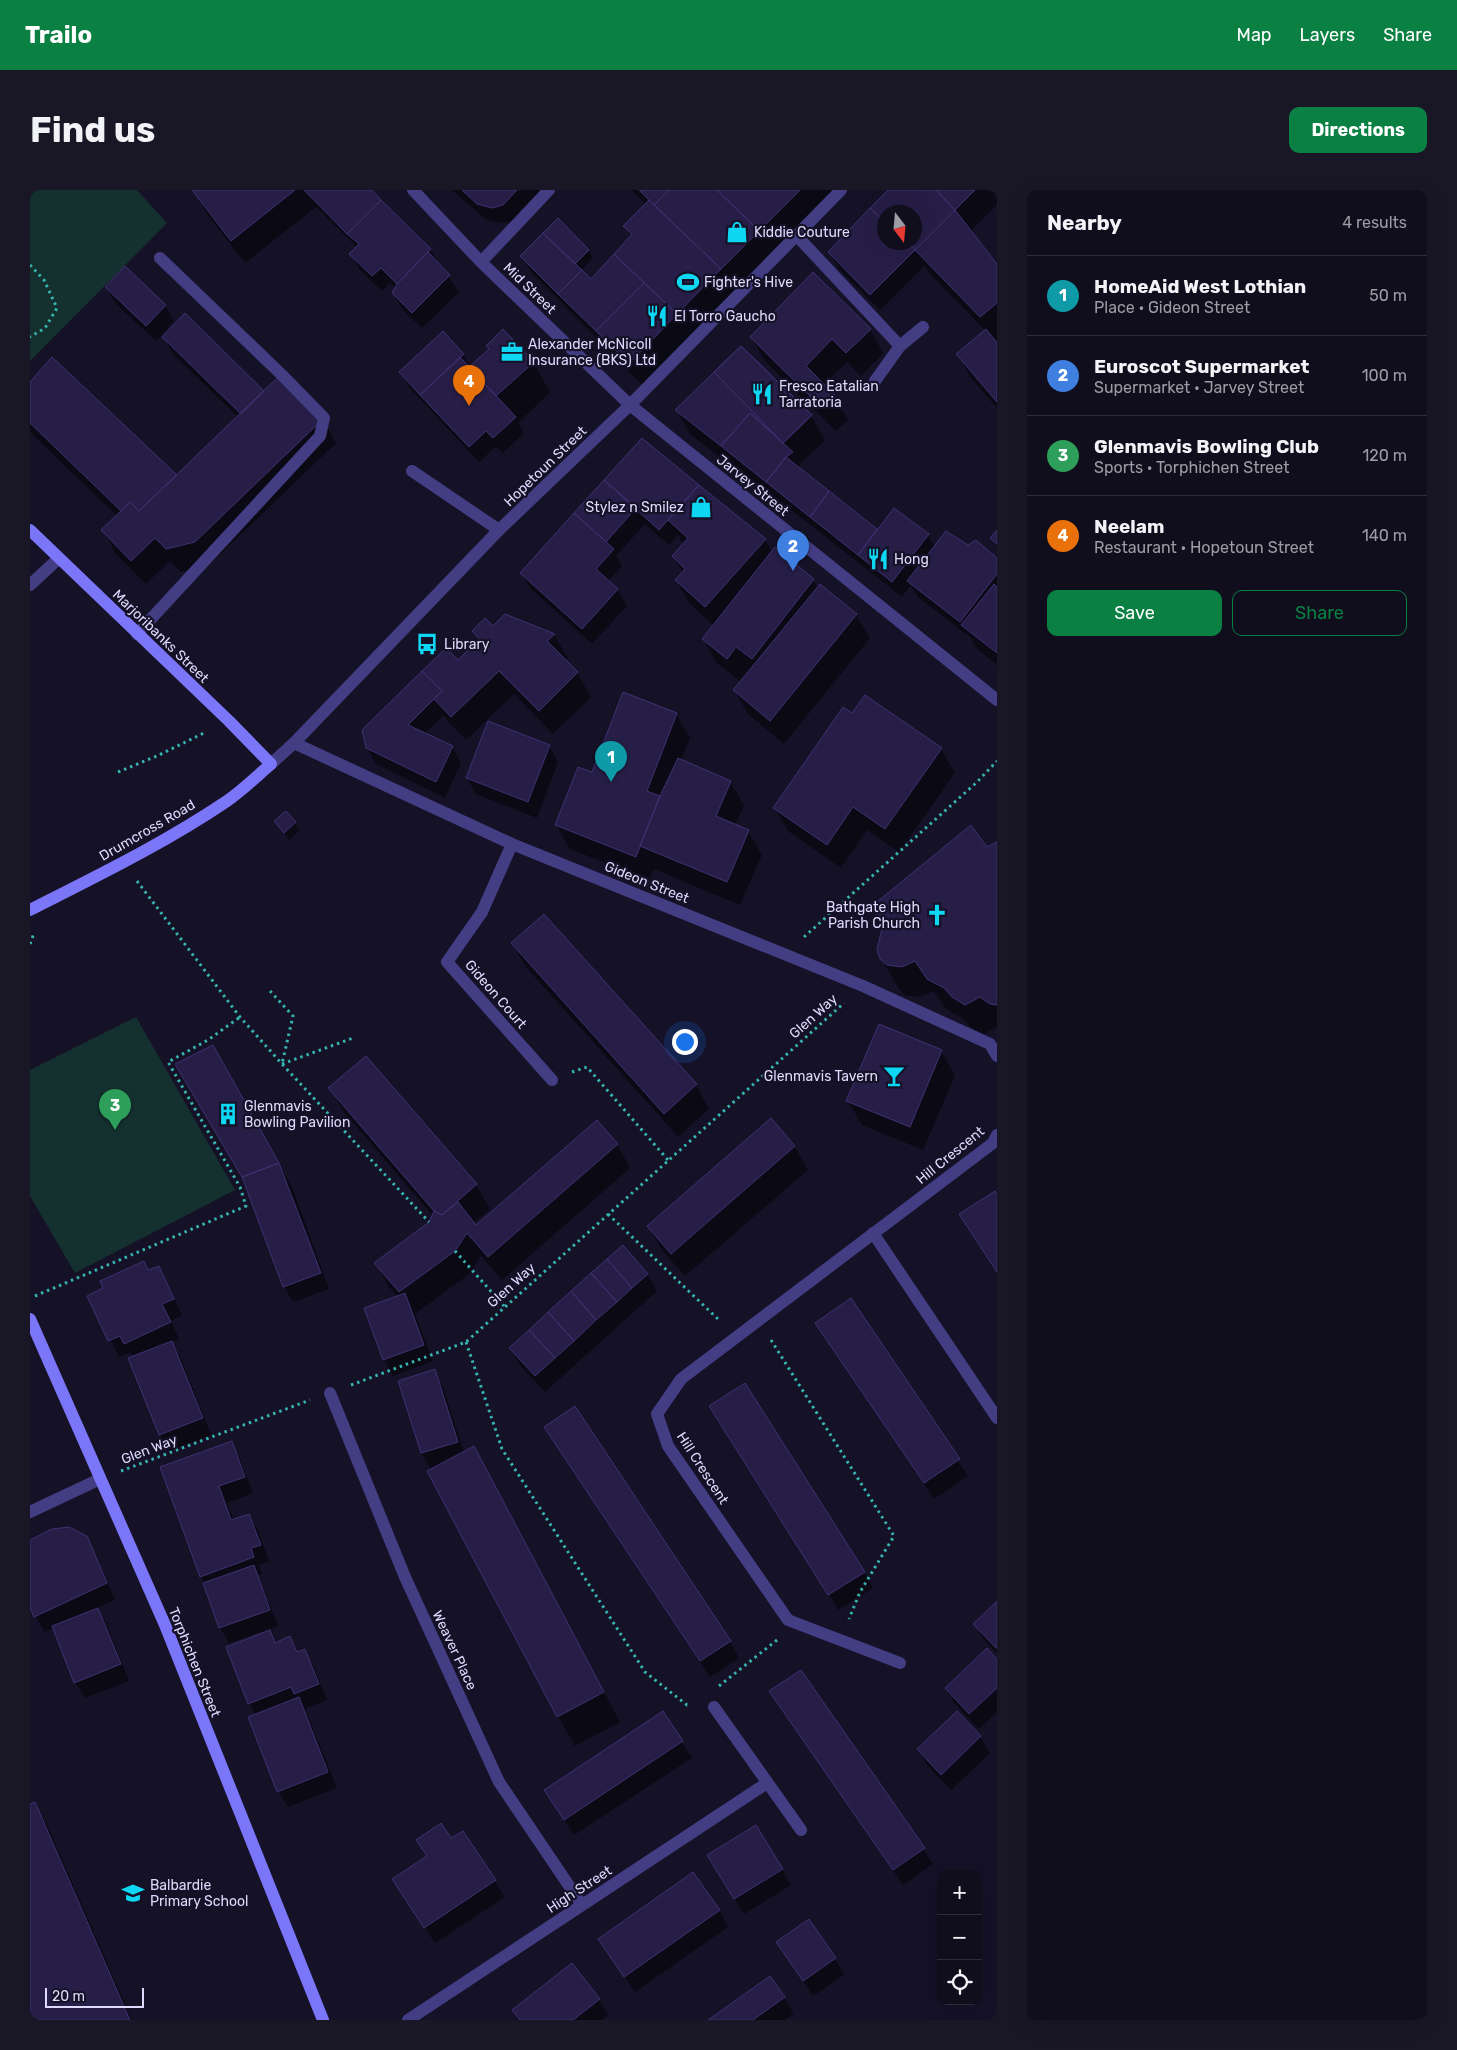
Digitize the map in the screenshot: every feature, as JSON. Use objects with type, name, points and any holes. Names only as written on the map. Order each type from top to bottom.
[{"type":"main road","name":"Marjoribanks Street","points":[[30,530],[58,559],[229,721],[271,764]]},
{"type":"main road","name":"Drumcross Road","points":[[30,910],[123,863],[229,800],[271,764]]},
{"type":"main road","name":"Torphichen Street","points":[[30,1319],[165,1625],[323,2020]]},
{"type":"street","name":"Mid Street","points":[[413,190],[481,262],[630,405]]},
{"type":"street","points":[[481,262],[549,190]]},
{"type":"street","name":"Hopetoun Street","points":[[271,764],[294,743],[499,530],[630,405],[841,190]]},
{"type":"street","points":[[796,235],[900,346]]},
{"type":"street","points":[[137,634],[320,436],[324,418],[274,367],[160,258]]},
{"type":"street","points":[[875,381],[900,346],[923,327]]},
{"type":"street","name":"Jarvey Street","points":[[630,405],[997,700]]},
{"type":"street","points":[[412,470],[499,530]]},
{"type":"street","points":[[30,585],[58,559]]},
{"type":"street","name":"Gideon Street","points":[[294,743],[512,844],[864,986],[994,1043]]},
{"type":"street","name":"Gideon Court","points":[[512,844],[482,912],[448,962],[552,1080]]},
{"type":"street","points":[[994,1043],[997,1056]]},
{"type":"street","name":"Hill Crescent","points":[[788,1620],[668,1446],[657,1414],[681,1379],[993,1143],[997,1135]]},
{"type":"street","points":[[874,1233],[997,1418]]},
{"type":"street","name":"Weaver Place","points":[[330,1393],[405,1577],[499,1782],[582,1905]]},
{"type":"street","points":[[30,1512],[100,1479]]},
{"type":"street","points":[[788,1620],[900,1664]]},
{"type":"street","points":[[714,1707],[801,1830]]},
{"type":"street","name":"High Street","points":[[408,2020],[767,1783]]},
{"type":"path","points":[[30,265],[44,280],[57,308],[45,328],[30,337]]},
{"type":"path","points":[[118,772],[157,756],[229,721]]},
{"type":"path","points":[[785,954],[976,783],[997,761]]},
{"type":"path","points":[[123,863],[240,1017],[429,1222]]},
{"type":"path","name":"Glen Way","points":[[100,1479],[466,1342],[864,986]]},
{"type":"path","points":[[270,991],[293,1016],[282,1064]]},
{"type":"path","points":[[30,1298],[246,1206],[240,1187],[168,1062],[208,1040],[240,1017]]},
{"type":"path","points":[[282,1064],[353,1038]]},
{"type":"path","points":[[552,1080],[588,1067],[668,1160]]},
{"type":"path","points":[[608,1214],[736,1338]]},
{"type":"path","points":[[455,1251],[504,1306]]},
{"type":"path","points":[[759,1320],[894,1536],[860,1592],[840,1640]]},
{"type":"path","points":[[466,1342],[502,1449],[645,1672],[687,1705],[714,1707],[718,1686],[775,1642],[788,1620]]},
{"type":"green space","points":[[30,190],[137,190],[167,223],[30,361]]},
{"type":"green space","points":[[136,1017],[235,1190],[75,1273],[30,1196],[30,1070]]},
{"type":"building","points":[[192,190],[295,190],[231,241]]},
{"type":"building","points":[[304,190],[372,190],[381,200],[347,234]]},
{"type":"building","points":[[462,190],[517,190],[503,205],[492,208],[477,204]]},
{"type":"building","points":[[639,190],[669,190],[654,205]]},
{"type":"building","points":[[669,190],[717,190],[759,231],[721,269],[654,205]]},
{"type":"building","points":[[717,190],[800,190],[759,231]]},
{"type":"building","points":[[888,190],[936,190],[955,210],[922,243],[922,205],[877,205],[877,214],[870,208]]},
{"type":"building","points":[[936,190],[975,190],[955,210]]},
{"type":"building","points":[[381,200],[431,249],[397,284],[381,268],[372,276],[349,254],[359,244],[347,234]]},
{"type":"building","points":[[649,200],[721,269],[677,314],[614,254],[632,234],[623,226]]},
{"type":"building","points":[[870,208],[877,214],[877,250],[915,250],[870,295],[828,252]]},
{"type":"building","points":[[955,210],[997,264],[997,303],[980,317],[915,250],[922,250],[922,243]]},
{"type":"building","points":[[558,218],[589,250],[575,264],[543,233]]},
{"type":"building","points":[[543,233],[582,270],[558,294],[520,256]]},
{"type":"building","points":[[428,252],[450,275],[412,313],[392,293],[397,284]]},
{"type":"building","points":[[614,254],[644,283],[596,331],[558,294],[582,270],[591,279]]},
{"type":"building","points":[[125,266],[166,305],[146,326],[105,287]]},
{"type":"building","points":[[813,272],[871,329],[846,353],[832,339],[806,366],[835,395],[822,408],[750,337]]},
{"type":"building","points":[[644,283],[677,314],[629,364],[596,331]]},
{"type":"building","points":[[185,313],[264,391],[241,414],[162,337]]},
{"type":"building","points":[[503,329],[534,362],[496,396],[469,367],[489,349],[486,346]]},
{"type":"building","points":[[986,329],[997,343],[997,402],[956,354]]},
{"type":"building","points":[[443,331],[464,354],[420,395],[399,372]]},
{"type":"building","points":[[741,346],[812,415],[783,443],[750,413],[721,446],[675,410]]},
{"type":"building","name":"Fresco Eatalian Tarratoria","points":[[741,346],[812,415],[783,443],[714,372]]},
{"type":"building","points":[[52,357],[177,475],[139,511],[130,502],[121,511],[30,423],[30,382]]},
{"type":"building","points":[[460,357],[516,417],[493,438],[486,431],[469,447],[420,395]]},
{"type":"building","points":[[281,374],[324,418],[195,542],[166,549],[155,538],[131,561],[101,530],[130,502],[139,511]]},
{"type":"building","points":[[750,413],[793,452],[786,457],[766,482],[721,446]]},
{"type":"building","points":[[642,438],[699,485],[659,530],[604,480]]},
{"type":"building","points":[[786,457],[829,491],[810,517],[766,482]]},
{"type":"building","points":[[604,480],[636,508],[606,542],[574,513]]},
{"type":"building","points":[[699,485],[766,539],[705,607],[675,580],[685,569],[672,556],[688,538],[668,520]]},
{"type":"building","points":[[829,491],[877,529],[858,555],[810,517]]},
{"type":"building","points":[[894,508],[929,534],[892,582],[858,555]]},
{"type":"building","points":[[574,513],[614,549],[596,569],[618,589],[582,629],[520,573]]},
{"type":"building","points":[[997,530],[997,544],[990,538]]},
{"type":"building","points":[[946,531],[968,545],[976,540],[997,558],[997,574],[960,622],[907,581]]},
{"type":"building","points":[[775,547],[814,579],[752,659],[736,647],[727,659],[702,639]]},
{"type":"building","points":[[820,584],[857,614],[770,721],[733,690]]},
{"type":"building","points":[[994,584],[997,587],[997,653],[961,625]]},
{"type":"building","points":[[505,614],[555,634],[547,641],[578,672],[539,711],[499,671],[451,717],[434,699],[442,691],[422,671],[446,648],[458,660],[479,639],[472,631],[485,618],[493,626]]},
{"type":"building","points":[[422,671],[442,691],[408,725],[453,746],[436,782],[366,748],[362,730]]},
{"type":"building","points":[[623,692],[677,713],[647,791],[660,796],[636,857],[555,825],[578,767],[592,772]]},
{"type":"building","points":[[865,695],[942,748],[885,829],[853,807],[827,845],[773,808],[843,707],[852,713]]},
{"type":"building","points":[[488,721],[550,745],[528,802],[466,778]]},
{"type":"building","points":[[678,758],[731,781],[716,816],[749,830],[727,882],[640,846]]},
{"type":"building","points":[[286,811],[296,822],[284,833],[274,821]]},
{"type":"building","name":"Bathgate High Parish Church","points":[[971,825],[987,847],[997,842],[997,1005],[990,1004],[980,997],[965,1005],[952,997],[944,988],[927,979],[915,961],[902,967],[887,965],[880,959],[877,949],[883,925],[872,906]]},
{"type":"building","points":[[544,914],[697,1084],[664,1114],[511,943]]},
{"type":"building","name":"Glenmavis Tavern","points":[[879,1024],[942,1050],[910,1127],[846,1101]]},
{"type":"building","name":"Glenmavis Bowling Pavilion","points":[[213,1045],[279,1163],[242,1177],[175,1064]]},
{"type":"building","points":[[366,1056],[477,1184],[442,1215],[434,1211],[328,1088]]},
{"type":"building","points":[[771,1118],[795,1146],[671,1254],[647,1226]]},
{"type":"building","points":[[597,1120],[618,1144],[488,1257],[467,1233],[455,1251],[399,1292],[374,1263],[429,1222],[434,1211],[442,1215],[458,1202],[476,1225]]},
{"type":"building","points":[[279,1163],[321,1273],[283,1287],[242,1177]]},
{"type":"building","points":[[995,1191],[997,1194],[997,1272],[959,1214]]},
{"type":"building","points":[[623,1245],[648,1274],[632,1288],[607,1259]]},
{"type":"building","points":[[607,1259],[632,1288],[617,1302],[591,1273]]},
{"type":"building","points":[[144,1261],[148,1270],[159,1266],[174,1299],[162,1304],[171,1322],[124,1344],[120,1336],[108,1341],[87,1296],[103,1288],[100,1281]]},
{"type":"building","points":[[591,1273],[617,1302],[596,1320],[571,1291]]},
{"type":"building","points":[[571,1291],[596,1320],[574,1341],[548,1312]]},
{"type":"building","points":[[405,1293],[424,1345],[383,1360],[364,1308]]},
{"type":"building","points":[[851,1298],[960,1459],[924,1483],[815,1323]]},
{"type":"building","points":[[548,1312],[574,1341],[555,1358],[529,1330]]},
{"type":"building","points":[[529,1330],[555,1358],[535,1376],[509,1348]]},
{"type":"building","points":[[172,1341],[203,1418],[159,1435],[128,1358]]},
{"type":"building","points":[[435,1369],[458,1442],[421,1453],[398,1381]]},
{"type":"building","points":[[745,1383],[865,1572],[828,1595],[709,1406]]},
{"type":"building","points":[[575,1406],[731,1641],[700,1661],[544,1427]]},
{"type":"building","points":[[232,1441],[245,1477],[219,1486],[231,1520],[249,1514],[261,1545],[251,1548],[254,1557],[200,1577],[160,1467]]},
{"type":"building","points":[[474,1446],[604,1692],[557,1717],[427,1471]]},
{"type":"building","points":[[69,1527],[87,1536],[107,1583],[34,1617],[30,1608],[30,1540],[52,1529]]},
{"type":"building","points":[[254,1565],[270,1610],[219,1628],[203,1583]]},
{"type":"building","points":[[997,1601],[997,1649],[973,1624]]},
{"type":"building","points":[[98,1608],[121,1664],[74,1683],[52,1626]]},
{"type":"building","points":[[270,1630],[275,1643],[290,1636],[297,1652],[305,1649],[319,1684],[294,1694],[291,1687],[248,1704],[226,1647]]},
{"type":"building","points":[[987,1648],[997,1659],[997,1688],[969,1714],[945,1688]]},
{"type":"building","points":[[801,1670],[925,1848],[893,1870],[769,1691]]},
{"type":"building","points":[[299,1697],[328,1772],[277,1792],[248,1717]]},
{"type":"building","points":[[663,1711],[683,1741],[564,1820],[544,1790]]},
{"type":"building","points":[[957,1711],[981,1736],[941,1775],[917,1749]]},
{"type":"building","points":[[35,1802],[130,2020],[30,2020],[30,1804]]},
{"type":"building","points":[[441,1823],[451,1838],[463,1831],[496,1880],[424,1928],[392,1879],[427,1856],[416,1840]]},
{"type":"building","points":[[756,1825],[783,1869],[734,1899],[707,1855]]},
{"type":"building","points":[[693,1872],[720,1910],[624,1977],[598,1939]]},
{"type":"building","points":[[809,1919],[836,1958],[803,1981],[776,1942]]},
{"type":"building","points":[[572,1963],[600,1999],[573,2020],[520,2020],[512,2010]]},
{"type":"building","points":[[770,1976],[785,1997],[753,2020],[708,2020]]},
{"type":"place","name":"Kiddie Couture","points":[[737,232]]},
{"type":"place","name":"Fighter's Hive","points":[[688,282]]},
{"type":"place","name":"El Torro Gaucho","points":[[657,316]]},
{"type":"place","name":"Alexander McNicoll Insurance (BKS) Ltd","points":[[512,352]]},
{"type":"place","name":"Fresco Eatalian Tarratoria","points":[[762,394]]},
{"type":"place","name":"Neelam","points":[[469,406]]},
{"type":"place","name":"Stylez n Smilez","points":[[701,507]]},
{"type":"place","name":"Hong","points":[[878,559]]},
{"type":"place","name":"Euroscot Supermarket","points":[[793,571]]},
{"type":"place","name":"Library","points":[[427,644]]},
{"type":"place","name":"HomeAid West Lothian","points":[[611,782]]},
{"type":"place","name":"Bathgate High Parish Church","points":[[937,915]]},
{"type":"place","name":"Glenmavis Tavern","points":[[894,1076]]},
{"type":"place","name":"Glenmavis Bowling Pavilion","points":[[228,1114]]},
{"type":"place","name":"Glenmavis Bowling Club","points":[[115,1130]]},
{"type":"place","name":"Balbardie Primary School","points":[[133,1893]]}]
